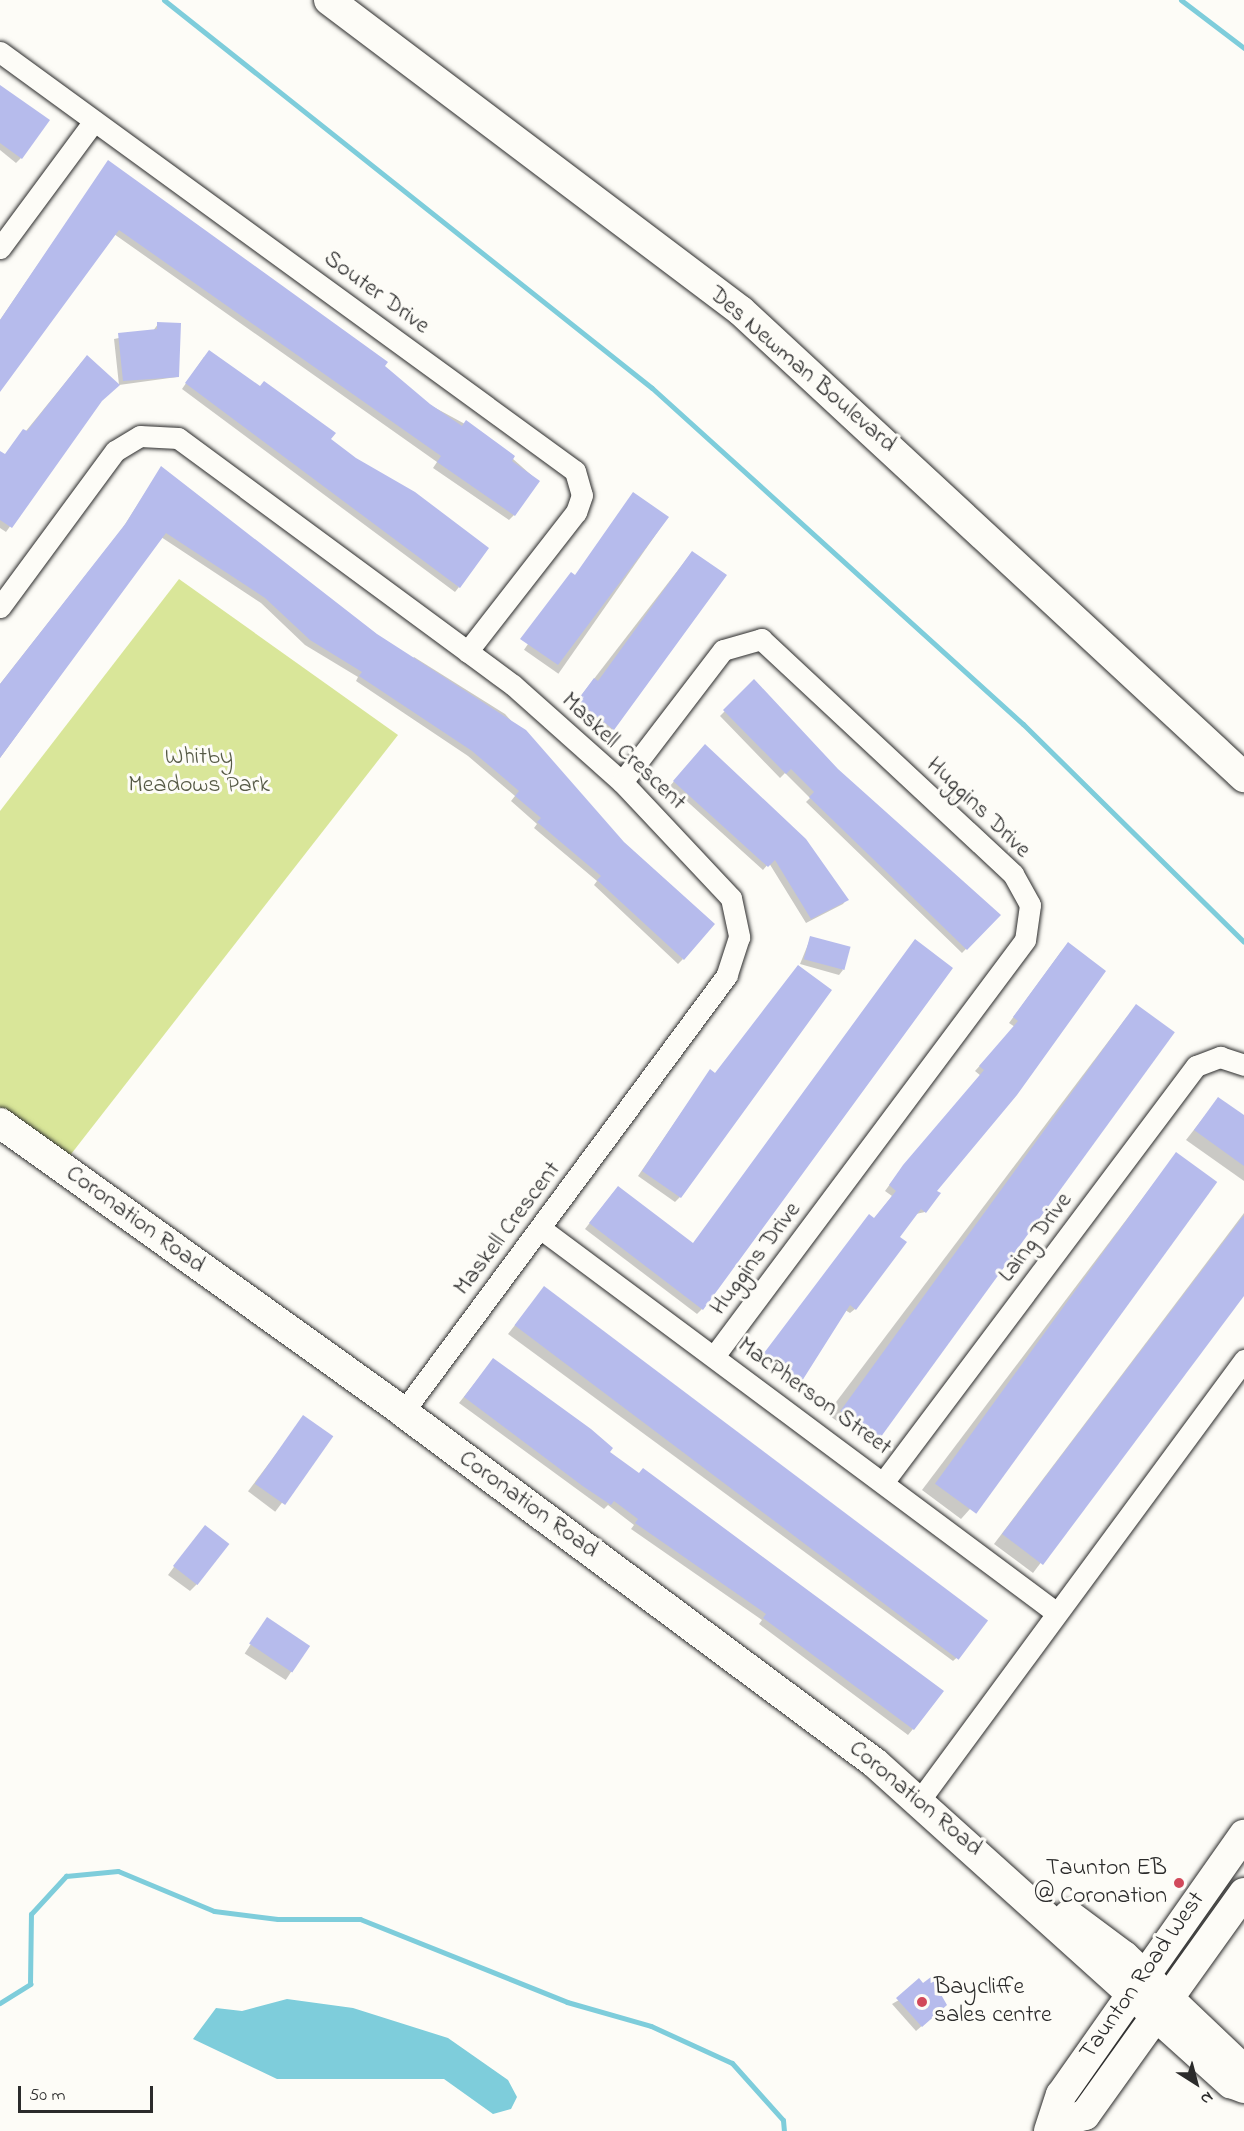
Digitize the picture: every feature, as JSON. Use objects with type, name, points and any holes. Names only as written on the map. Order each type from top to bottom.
[{"type":"street","name":"Des Newman Boulevard","points":[[329,0],[741,311],[1244,777]]},
{"type":"street","name":"Souter Drive","points":[[0,52],[575,471],[582,495],[576,512],[467,652]]},
{"type":"street","points":[[0,248],[94,121]]},
{"type":"street","name":"Maskell Crescent","points":[[0,607],[7,582],[115,451],[140,436],[159,434],[194,449],[467,652],[622,782],[725,886],[739,924],[737,950],[727,975],[403,1413]]},
{"type":"street","name":"Huggins Drive","points":[[622,782],[723,650],[761,639],[1013,874],[1030,905],[1025,940],[715,1355]]},
{"type":"street","name":"Laing Drive","points":[[885,1480],[1196,1066],[1220,1058],[1244,1065]]},
{"type":"street","name":"Coronation Road","points":[[0,1123],[403,1413],[814,1716],[919,1801],[1041,1907],[1050,1922],[1136,1982],[1244,2070]]},
{"type":"street","name":"MacPherson Street","points":[[540,1228],[885,1480],[1054,1611]]},
{"type":"street","points":[[919,1801],[1054,1611],[1244,1360]]},
{"type":"street","name":"Taunton Road West","points":[[1052,2127],[1061,2095],[1136,1982],[1244,1835]]},
{"type":"street","name":"Taunton Road West","points":[[1052,2127],[1085,2115],[1244,1893]]},
{"type":"street","name":"Coronation Road","points":[[1162,2005],[1231,2083],[1244,2088]]},
{"type":"green space","name":"Whitby Meadows Park","points":[[179,579],[398,735],[61,1167],[0,1122],[0,811]]},
{"type":"water","points":[[287,1999],[353,2008],[448,2038],[508,2080],[517,2097],[511,2109],[493,2114],[444,2079],[277,2079],[193,2039],[216,2008],[242,2011]]},
{"type":"building","points":[[0,85],[50,120],[22,159],[0,143]]},
{"type":"building","points":[[108,160],[388,362],[385,366],[430,404],[462,426],[466,420],[515,456],[512,461],[540,481],[515,516],[437,462],[441,456],[119,230],[0,392],[0,320]]},
{"type":"building","points":[[157,322],[181,323],[179,377],[123,381],[118,333],[157,329]]},
{"type":"building","points":[[209,350],[260,386],[264,381],[336,433],[331,439],[356,458],[415,492],[489,548],[460,588],[185,383]]},
{"type":"building","points":[[87,355],[120,385],[102,401],[12,528],[0,520],[0,451],[5,454],[23,429],[27,431]]},
{"type":"building","points":[[161,466],[377,634],[526,730],[624,842],[715,924],[684,960],[597,880],[601,876],[537,822],[541,818],[515,796],[519,791],[472,751],[359,676],[362,672],[310,640],[265,598],[166,533],[0,758],[0,684],[126,523]]},
{"type":"building","points":[[633,492],[669,517],[558,665],[520,639],[571,572],[575,575]]},
{"type":"building","points":[[692,551],[727,575],[614,730],[577,701],[594,678],[598,681]]},
{"type":"building","points":[[754,679],[838,769],[1001,915],[967,950],[809,797],[814,792],[791,769],[786,774],[723,710]]},
{"type":"building","points":[[705,744],[806,839],[849,900],[811,919],[775,860],[768,867],[673,781]]},
{"type":"building","points":[[810,936],[851,947],[844,970],[804,959]]},
{"type":"building","points":[[915,939],[953,968],[703,1310],[589,1223],[618,1186],[693,1243]]},
{"type":"building","points":[[1068,942],[1106,971],[1017,1095],[937,1191],[941,1193],[926,1213],[921,1209],[900,1237],[907,1242],[856,1310],[850,1305],[802,1381],[764,1353],[869,1214],[874,1218],[896,1191],[889,1185],[903,1165],[984,1070],[979,1066],[1018,1021],[1013,1017]]},
{"type":"building","points":[[798,965],[832,990],[681,1198],[642,1171],[710,1069],[715,1073]]},
{"type":"building","points":[[1136,1004],[1175,1032],[879,1439],[840,1411]]},
{"type":"building","points":[[1218,1097],[1244,1115],[1244,1166],[1194,1130]]},
{"type":"building","points":[[1176,1152],[1217,1182],[976,1514],[935,1484]]},
{"type":"building","points":[[1244,1215],[1244,1296],[1043,1565],[1002,1534]]},
{"type":"building","points":[[544,1286],[988,1621],[959,1660],[515,1325]]},
{"type":"building","points":[[493,1358],[591,1429],[613,1448],[610,1452],[639,1473],[643,1468],[944,1691],[914,1730],[763,1618],[766,1614],[635,1523],[638,1519],[614,1501],[611,1505],[584,1487],[464,1397]]},
{"type":"building","points":[[303,1415],[333,1436],[285,1505],[255,1484]]},
{"type":"building","points":[[205,1525],[229,1544],[197,1585],[173,1566]]},
{"type":"building","points":[[267,1617],[310,1646],[292,1673],[249,1644]]},
{"type":"building","name":"Baycliffe sales centre","points":[[931,1977],[947,2005],[922,2027],[896,1998],[919,1978],[923,1983]]},
{"type":"waterway","points":[[164,0],[652,388],[1023,724],[1244,942]]},
{"type":"waterway","points":[[1181,0],[1244,48]]},
{"type":"waterway","points":[[0,2003],[30,1984],[31,1914],[66,1876],[118,1871],[214,1911],[278,1919],[360,1919],[567,2002],[651,2026],[732,2063],[783,2120],[784,2131]]},
{"type":"place","name":"Taunton EB @ Coronation","points":[[1179,1883]]},
{"type":"place","name":"Baycliffe sales centre","points":[[922,2002]]}]
